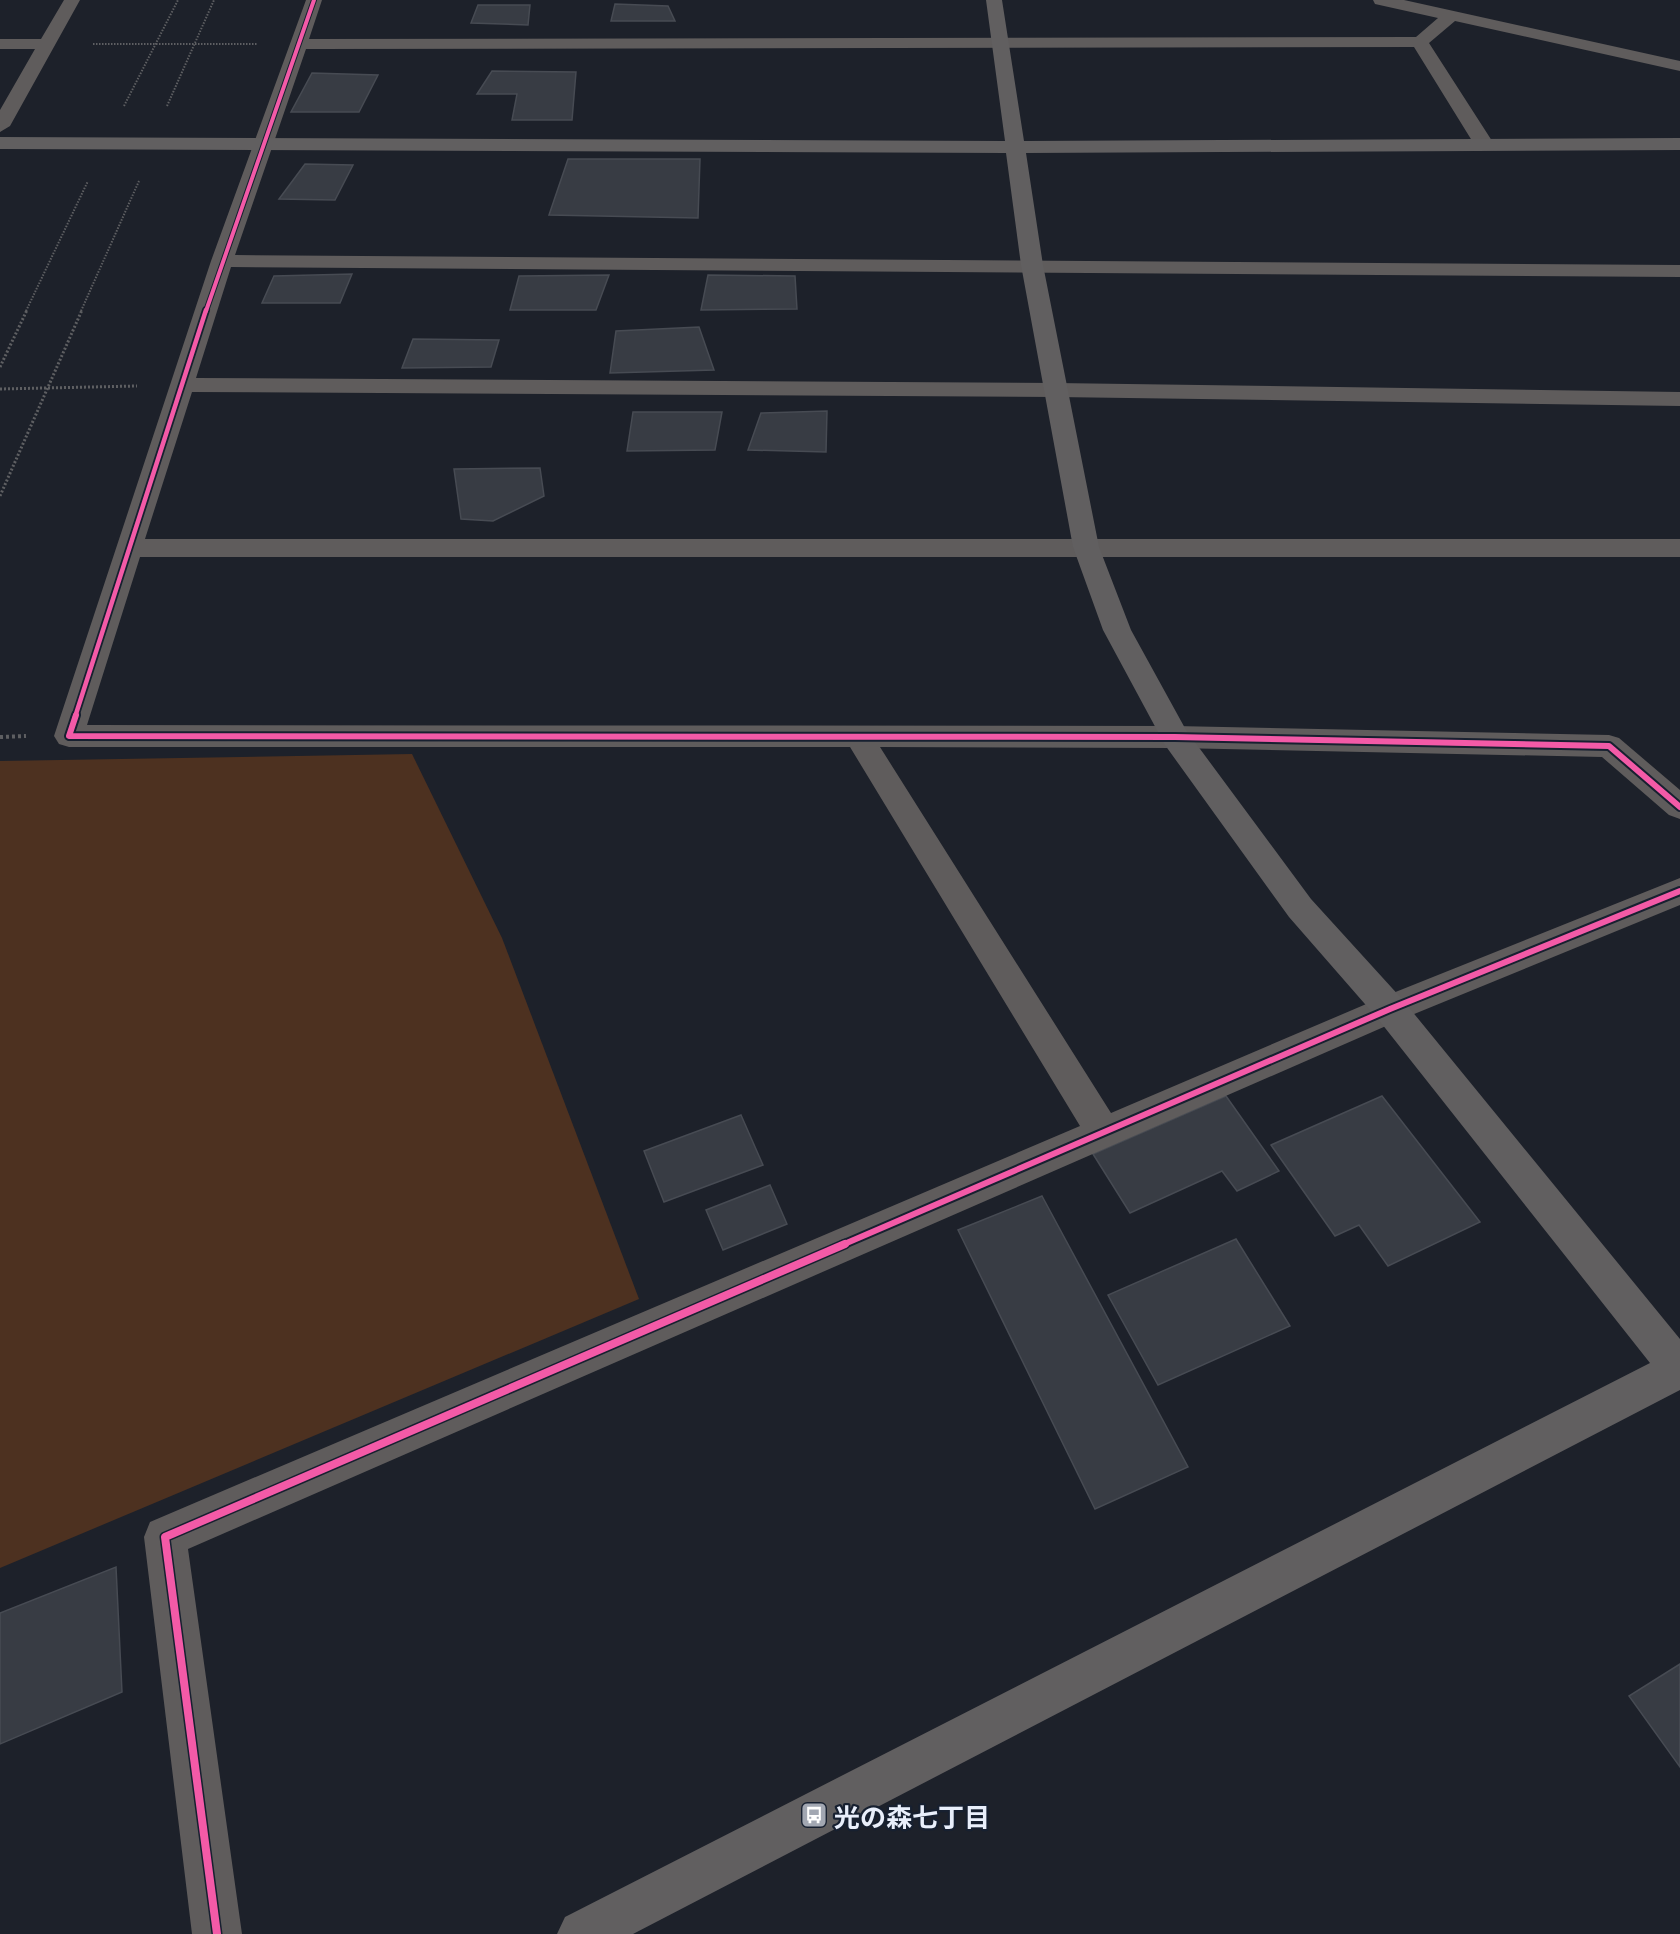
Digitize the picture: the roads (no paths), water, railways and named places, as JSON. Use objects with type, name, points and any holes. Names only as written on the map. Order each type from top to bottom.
[{"type":"street","points":[[0,126],[72,0]]},
{"type":"street","points":[[314,0],[222,261],[69,736],[1175,737],[1609,746],[1680,807]]},
{"type":"street","points":[[582,1934],[1680,1369],[1390,1009],[1300,908],[1175,737],[1117,630],[1086,547],[1032,266],[1017,147],[994,0]]},
{"type":"street","points":[[1382,0],[1680,66]]},
{"type":"street","points":[[298,44],[1420,42],[1451,16]]},
{"type":"street","points":[[1420,42],[1484,144]]},
{"type":"street","points":[[0,44],[48,44]]},
{"type":"street","points":[[0,143],[263,142],[1017,147],[1680,144]]},
{"type":"street","points":[[222,261],[1680,271]]},
{"type":"street","points":[[181,385],[1056,390],[1680,399]]},
{"type":"street","points":[[130,548],[1680,548]]},
{"type":"street","points":[[858,736],[1104,1132]]},
{"type":"street","points":[[217,1934],[165,1537],[1390,1009],[1680,891]]},
{"type":"place","name":"光の森七丁目","points":[[814,1815]]}]
